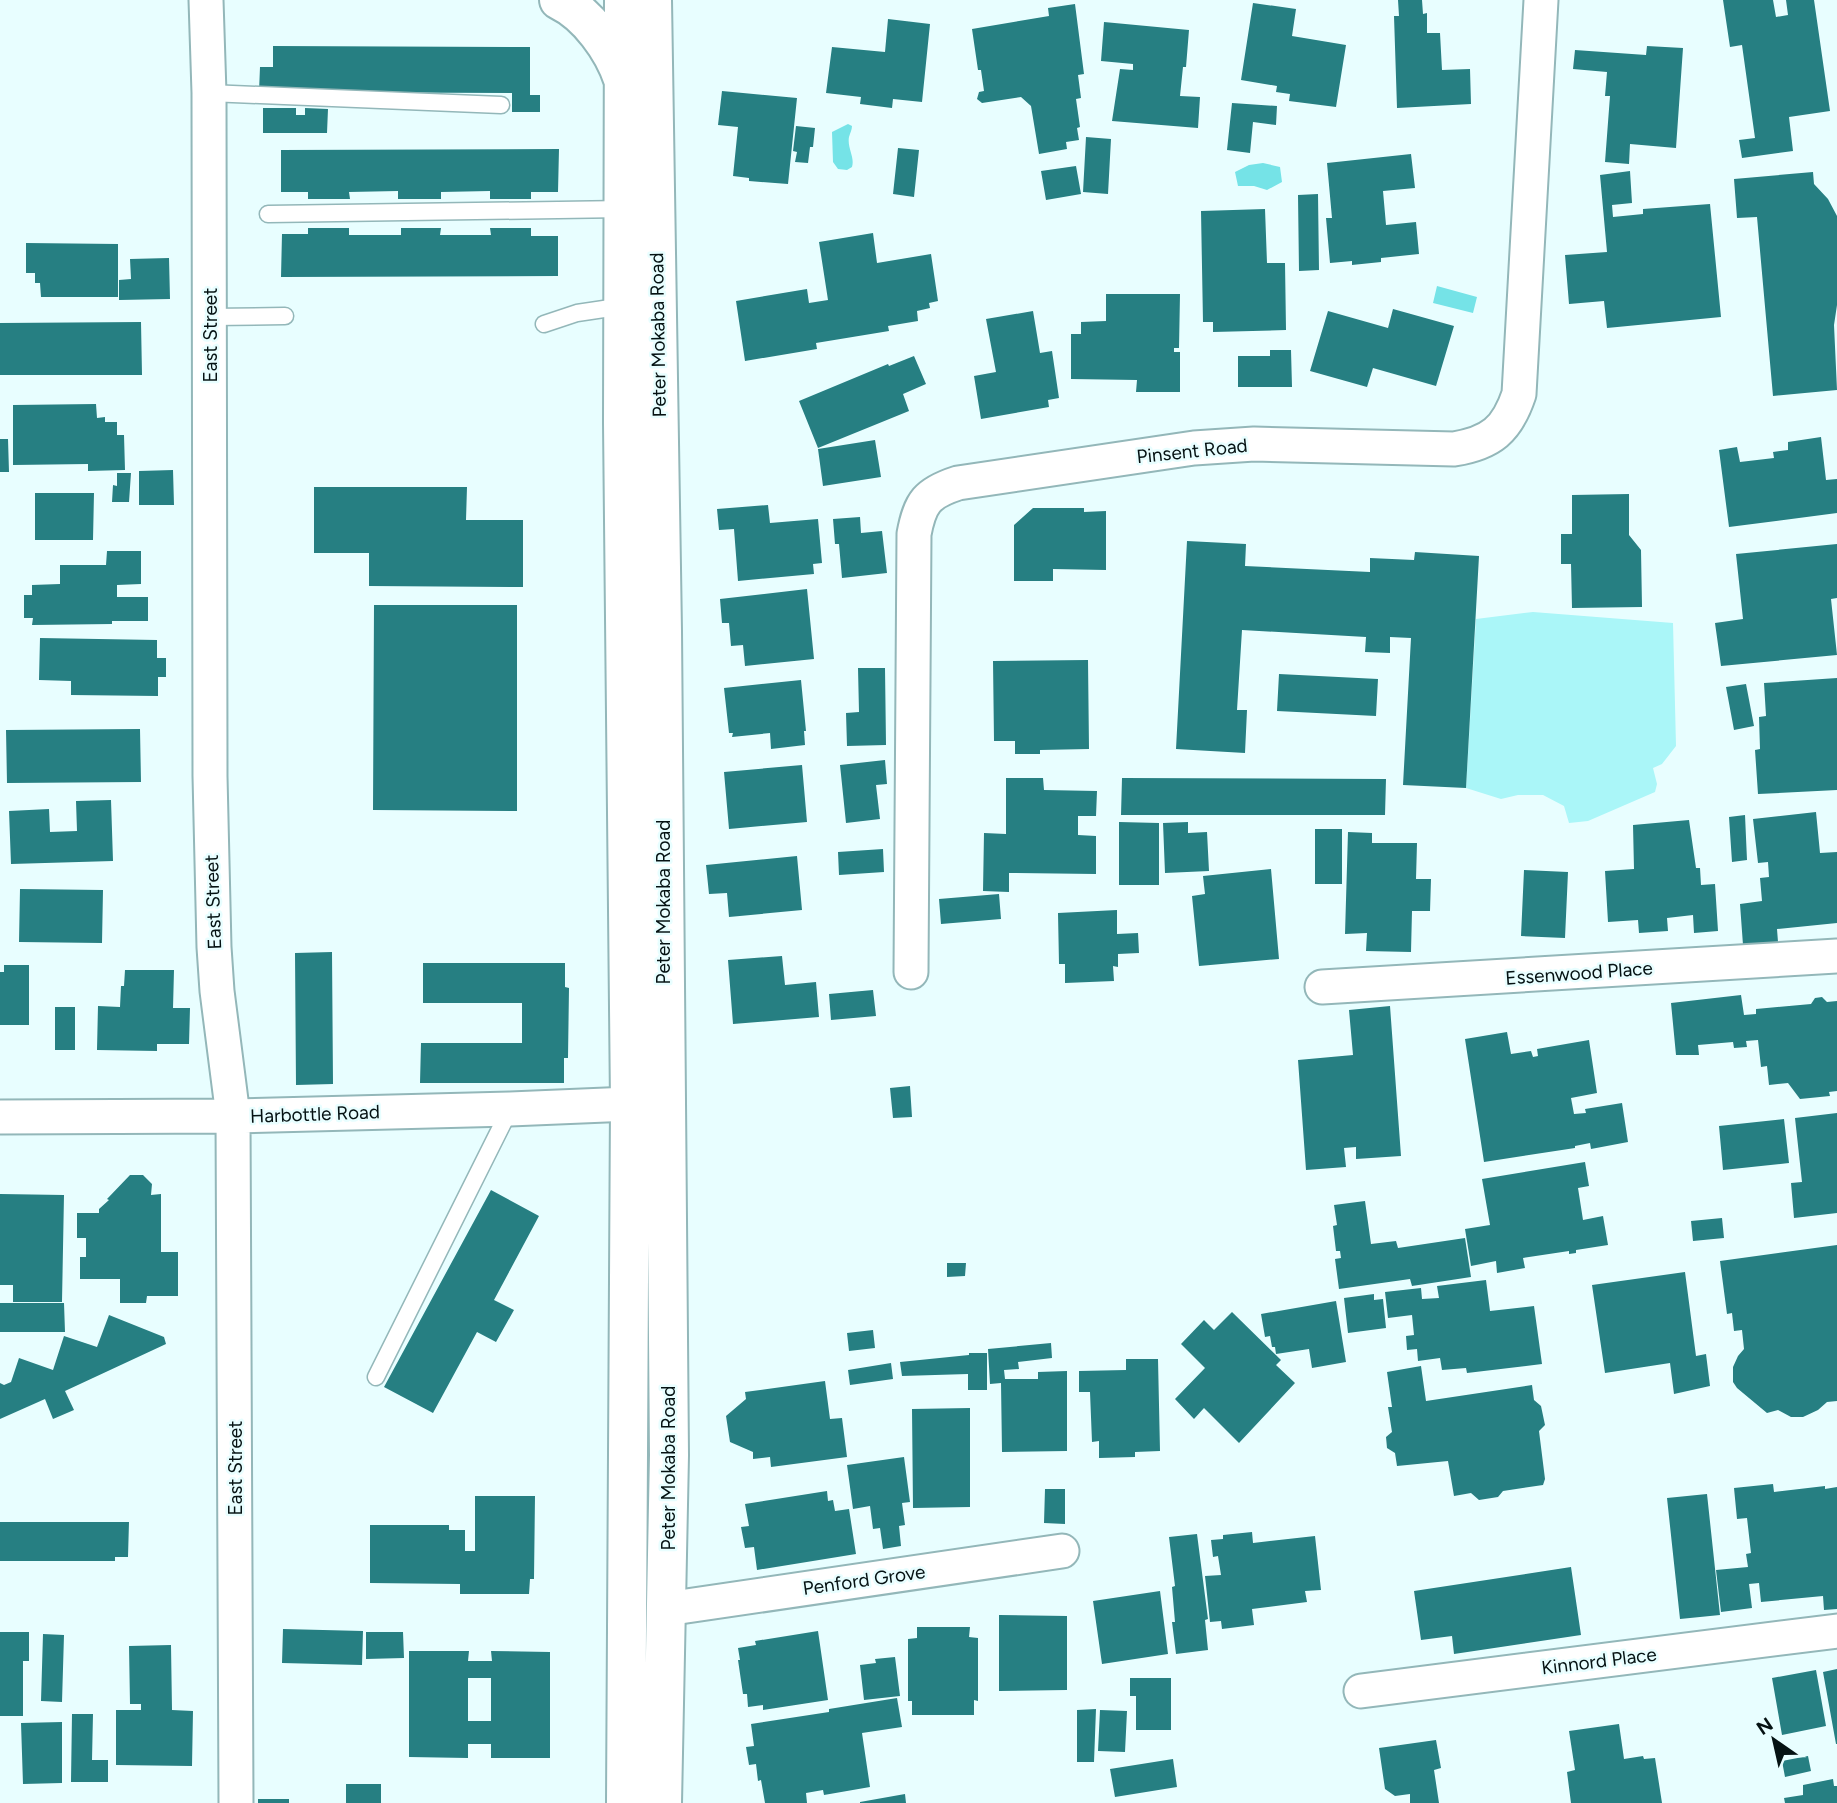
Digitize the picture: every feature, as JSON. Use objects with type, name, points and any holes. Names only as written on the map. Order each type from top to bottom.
[{"type":"street","name":"East Street","points":[[206,0],[209,93],[210,776],[217,992],[233,1116],[236,1803]]},
{"type":"street","points":[[559,0],[575,10],[605,43],[619,67],[626,88]]},
{"type":"street","name":"Peter Mokaba Road","points":[[624,0],[630,1104],[626,1803]]},
{"type":"street","name":"Peter Mokaba Road","points":[[652,0],[668,1358],[667,1609],[662,1803]]},
{"type":"street","name":"Pinsent Road","points":[[911,972],[914,534],[917,516],[926,499],[958,483],[1194,448],[1254,444],[1454,449],[1475,446],[1497,434],[1510,416],[1518,394],[1541,0]]},
{"type":"street","name":"Essenwood Place","points":[[1322,988],[1837,956]]},
{"type":"street","name":"Harbottle Road","points":[[0,1117],[233,1116],[510,1110],[630,1104]]},
{"type":"street","points":[[627,1365],[668,1358]]},
{"type":"street","name":"Penford Grove","points":[[667,1609],[1062,1551]]},
{"type":"street","name":"Kinnord Place","points":[[1361,1691],[1837,1631]]},
{"type":"lane","points":[[209,93],[500,105]]},
{"type":"lane","points":[[268,214],[625,209]]},
{"type":"lane","points":[[544,324],[577,313],[624,306]]},
{"type":"lane","points":[[210,317],[285,316]]},
{"type":"lane","points":[[376,1377],[510,1110]]},
{"type":"shaded area","points":[[848,124],[852,126],[849,141],[852,167],[847,170],[838,169],[833,162],[832,132]]},
{"type":"shaded area","points":[[1263,163],[1280,167],[1282,182],[1267,190],[1254,186],[1238,186],[1235,172],[1249,165]]},
{"type":"shaded area","points":[[1437,286],[1477,297],[1473,313],[1433,303]]},
{"type":"shaded area","points":[[1533,612],[1673,623],[1676,746],[1662,764],[1653,768],[1657,784],[1655,792],[1588,821],[1569,823],[1564,806],[1543,795],[1518,795],[1501,799],[1466,788],[1476,619]]},
{"type":"building","points":[[1398,0],[1422,0],[1423,14],[1427,13],[1427,33],[1440,33],[1442,70],[1470,69],[1471,104],[1397,108],[1394,16],[1399,16]]},
{"type":"building","points":[[1723,0],[1773,0],[1776,17],[1788,15],[1786,0],[1814,0],[1830,111],[1789,117],[1793,151],[1742,158],[1739,140],[1755,138],[1742,45],[1730,47]]},
{"type":"building","points":[[1253,3],[1296,9],[1292,36],[1346,45],[1336,107],[1289,101],[1290,94],[1276,92],[1277,86],[1241,80]]},
{"type":"building","points":[[1075,4],[1084,74],[1078,75],[1081,98],[1076,99],[1079,140],[1066,142],[1067,149],[1039,154],[1031,106],[1021,97],[982,103],[977,99],[979,92],[984,91],[972,29],[1049,16],[1048,8]]},
{"type":"building","points":[[888,19],[930,24],[922,102],[893,99],[892,108],[860,104],[861,97],[826,93],[832,47],[885,52]]},
{"type":"building","points":[[1104,22],[1189,30],[1180,96],[1200,97],[1198,128],[1112,121],[1120,69],[1133,70],[1133,64],[1101,61]]},
{"type":"building","points":[[273,46],[530,47],[530,95],[540,95],[540,112],[512,112],[512,93],[259,92],[260,67],[273,67]]},
{"type":"building","points":[[1647,46],[1683,48],[1676,148],[1630,144],[1629,164],[1605,162],[1610,96],[1605,96],[1607,72],[1573,69],[1575,50],[1646,55]]},
{"type":"building","points":[[722,91],[797,98],[788,184],[749,181],[749,178],[733,176],[738,127],[718,125]]},
{"type":"building","points":[[1232,103],[1277,106],[1276,125],[1253,122],[1250,153],[1227,150]]},
{"type":"building","points":[[263,108],[296,108],[296,115],[305,115],[305,108],[328,109],[327,133],[263,133]]},
{"type":"building","points":[[796,126],[815,128],[808,163],[795,162],[797,152],[793,151]]},
{"type":"building","points":[[1086,137],[1111,139],[1108,194],[1083,192]]},
{"type":"building","points":[[898,148],[919,150],[914,197],[893,194]]},
{"type":"building","points":[[559,149],[558,192],[531,192],[531,199],[490,199],[490,191],[441,192],[441,199],[398,199],[398,191],[349,192],[350,199],[308,199],[308,192],[281,192],[281,150]]},
{"type":"building","points":[[1411,154],[1415,188],[1383,191],[1386,225],[1416,222],[1419,254],[1381,258],[1381,262],[1352,265],[1352,261],[1330,263],[1326,218],[1332,218],[1327,163]]},
{"type":"building","points":[[1076,166],[1081,194],[1046,200],[1041,171]]},
{"type":"building","points":[[1630,171],[1632,203],[1612,205],[1613,217],[1643,214],[1643,209],[1710,204],[1721,317],[1607,328],[1604,301],[1569,304],[1565,255],[1607,252],[1600,175]]},
{"type":"building","points":[[1813,172],[1814,184],[1828,199],[1837,216],[1837,305],[1834,325],[1837,390],[1773,396],[1757,217],[1737,218],[1734,179]]},
{"type":"building","points":[[1318,194],[1319,270],[1299,271],[1298,195]]},
{"type":"building","points":[[1265,209],[1267,263],[1285,263],[1286,330],[1213,332],[1213,322],[1203,322],[1201,211]]},
{"type":"building","points":[[308,228],[349,228],[349,235],[401,235],[401,228],[441,228],[440,235],[491,235],[490,228],[531,228],[531,236],[558,236],[558,276],[281,277],[282,234],[308,234]]},
{"type":"building","points":[[873,233],[877,263],[931,254],[938,301],[929,303],[930,308],[917,311],[918,321],[888,326],[889,331],[816,343],[817,349],[745,361],[736,301],[807,289],[809,303],[828,300],[819,242]]},
{"type":"building","points":[[26,243],[118,244],[118,297],[41,297],[40,283],[35,283],[35,273],[26,273]]},
{"type":"building","points":[[169,258],[170,299],[119,300],[119,280],[131,279],[130,259]]},
{"type":"building","points":[[1106,294],[1180,294],[1179,348],[1174,348],[1174,352],[1180,352],[1180,392],[1136,392],[1137,380],[1071,379],[1071,334],[1081,334],[1081,322],[1106,321]]},
{"type":"building","points":[[1393,309],[1454,326],[1436,386],[1373,368],[1367,387],[1310,371],[1328,311],[1388,328]]},
{"type":"building","points":[[1033,311],[1040,353],[1052,351],[1059,398],[1048,400],[1049,407],[981,419],[974,376],[996,372],[986,319]]},
{"type":"building","points":[[141,322],[142,375],[0,375],[0,323]]},
{"type":"building","points":[[1270,350],[1291,350],[1292,387],[1238,387],[1238,356],[1270,356]]},
{"type":"building","points":[[914,356],[926,384],[903,394],[909,411],[818,448],[799,401]]},
{"type":"building","points":[[96,404],[97,418],[105,417],[105,422],[117,422],[117,435],[124,435],[125,470],[88,471],[88,464],[13,465],[13,405]]},
{"type":"building","points":[[1821,437],[1826,480],[1837,479],[1837,513],[1729,527],[1719,450],[1737,447],[1740,462],[1774,458],[1773,452],[1788,450],[1788,442]]},
{"type":"building","points":[[0,439],[8,439],[9,472],[0,472]]},
{"type":"building","points":[[875,440],[881,477],[823,486],[818,449]]},
{"type":"building","points":[[173,470],[174,505],[139,505],[139,471]]},
{"type":"building","points":[[117,473],[131,473],[129,502],[112,502],[113,485],[117,486]]},
{"type":"building","points":[[314,487],[467,487],[466,520],[523,520],[523,587],[369,586],[369,553],[314,553]]},
{"type":"building","points":[[35,493],[94,493],[93,540],[35,540]]},
{"type":"building","points":[[1629,494],[1629,535],[1641,550],[1642,607],[1572,608],[1571,564],[1561,564],[1561,534],[1572,534],[1572,495]]},
{"type":"building","points":[[768,505],[770,523],[818,519],[822,563],[813,564],[814,574],[738,581],[734,529],[719,530],[717,509]]},
{"type":"building","points":[[1033,508],[1106,511],[1106,570],[1053,569],[1053,581],[1014,581],[1014,525]]},
{"type":"building","points":[[860,517],[861,533],[882,531],[887,573],[842,578],[839,544],[835,544],[833,519]]},
{"type":"building","points":[[1187,541],[1246,544],[1245,566],[1370,572],[1370,558],[1414,560],[1415,552],[1479,556],[1466,788],[1403,785],[1411,638],[1390,637],[1390,653],[1365,652],[1366,637],[1242,630],[1237,710],[1247,710],[1245,753],[1176,749]]},
{"type":"building","points":[[1837,544],[1837,598],[1831,599],[1837,655],[1721,666],[1715,623],[1743,619],[1736,554]]},
{"type":"building","points":[[107,551],[141,551],[141,584],[117,585],[117,597],[148,597],[148,621],[32,625],[33,618],[24,618],[24,595],[32,595],[32,585],[60,584],[60,565],[106,565]]},
{"type":"building","points":[[807,589],[814,659],[745,666],[743,645],[731,646],[729,623],[722,623],[720,599]]},
{"type":"building","points":[[374,605],[517,605],[517,811],[373,810]]},
{"type":"building","points":[[40,638],[157,640],[157,658],[166,658],[166,677],[158,677],[158,696],[71,695],[71,681],[39,680]]},
{"type":"building","points":[[1088,660],[1089,749],[1040,750],[1040,754],[1015,754],[1015,741],[994,741],[993,661]]},
{"type":"building","points":[[858,668],[885,668],[886,745],[847,746],[846,713],[859,712]]},
{"type":"building","points":[[1279,674],[1378,679],[1376,716],[1277,711]]},
{"type":"building","points":[[1837,678],[1837,790],[1758,794],[1755,750],[1760,749],[1759,717],[1766,716],[1764,683]]},
{"type":"building","points":[[801,680],[805,745],[771,749],[770,733],[732,737],[733,733],[729,733],[724,688]]},
{"type":"building","points":[[1746,684],[1754,726],[1734,730],[1726,687]]},
{"type":"building","points":[[140,729],[141,782],[7,783],[6,730]]},
{"type":"building","points":[[885,760],[887,784],[876,785],[880,819],[846,823],[840,765]]},
{"type":"building","points":[[802,765],[807,822],[729,829],[724,772]]},
{"type":"building","points":[[1006,778],[1043,778],[1044,790],[1097,791],[1096,816],[1078,816],[1078,835],[1096,836],[1096,874],[1009,873],[1009,892],[983,891],[984,833],[1006,834]]},
{"type":"building","points":[[1122,778],[1386,779],[1385,815],[1121,815]]},
{"type":"building","points":[[111,800],[113,861],[11,864],[9,811],[49,809],[50,832],[77,831],[76,801]]},
{"type":"building","points":[[1816,812],[1820,853],[1837,852],[1837,923],[1777,929],[1778,942],[1743,945],[1740,904],[1762,901],[1760,878],[1769,877],[1768,862],[1758,863],[1753,819]]},
{"type":"building","points":[[1745,815],[1747,860],[1732,862],[1729,817]]},
{"type":"building","points":[[1689,820],[1696,868],[1700,868],[1701,885],[1715,884],[1718,931],[1694,933],[1693,915],[1667,918],[1668,931],[1639,933],[1638,920],[1608,922],[1605,871],[1634,869],[1633,825]]},
{"type":"building","points":[[1119,822],[1159,823],[1159,885],[1119,885]]},
{"type":"building","points":[[1188,822],[1188,833],[1207,832],[1209,871],[1165,873],[1163,823]]},
{"type":"building","points":[[1315,829],[1342,829],[1342,884],[1315,884]]},
{"type":"building","points":[[1348,832],[1372,833],[1372,843],[1417,843],[1416,879],[1431,879],[1430,911],[1412,911],[1411,952],[1366,951],[1367,933],[1345,934]]},
{"type":"building","points":[[883,849],[884,872],[839,875],[838,852]]},
{"type":"building","points":[[797,856],[802,910],[729,917],[727,893],[709,894],[706,865]]},
{"type":"building","points":[[1271,869],[1279,959],[1199,966],[1192,896],[1205,894],[1203,876]]},
{"type":"building","points":[[1524,870],[1568,872],[1565,938],[1521,936]]},
{"type":"building","points":[[20,889],[103,890],[102,943],[19,942]]},
{"type":"building","points":[[999,894],[1001,919],[941,924],[939,899]]},
{"type":"building","points":[[1117,910],[1117,934],[1138,933],[1139,953],[1118,954],[1118,967],[1113,966],[1114,981],[1065,983],[1065,964],[1059,964],[1058,913]]},
{"type":"building","points":[[332,952],[333,1084],[296,1085],[295,953]]},
{"type":"building","points":[[782,956],[785,985],[816,982],[819,1017],[733,1024],[728,960]]},
{"type":"building","points":[[423,963],[565,963],[565,987],[569,988],[568,1058],[564,1058],[564,1083],[420,1083],[421,1043],[522,1043],[522,1003],[423,1003]]},
{"type":"building","points":[[4,965],[29,965],[29,1025],[0,1025],[0,972],[4,972]]},
{"type":"building","points":[[125,970],[174,970],[173,1008],[190,1008],[189,1044],[157,1044],[157,1051],[97,1050],[98,1006],[120,1007]]},
{"type":"building","points":[[873,990],[876,1016],[831,1020],[829,994]]},
{"type":"building","points":[[1741,995],[1744,1015],[1756,1014],[1756,1009],[1811,1004],[1815,998],[1822,997],[1827,1002],[1837,1001],[1837,1091],[1829,1092],[1830,1096],[1800,1099],[1788,1083],[1769,1085],[1767,1066],[1761,1067],[1758,1040],[1746,1041],[1747,1047],[1734,1048],[1733,1042],[1698,1045],[1699,1055],[1676,1055],[1671,1003]]},
{"type":"building","points":[[1390,1006],[1401,1156],[1356,1159],[1356,1147],[1344,1148],[1346,1167],[1306,1170],[1298,1060],[1353,1055],[1349,1010]]},
{"type":"building","points":[[55,1007],[75,1007],[75,1050],[55,1050]]},
{"type":"building","points":[[1507,1032],[1511,1054],[1531,1051],[1533,1057],[1538,1056],[1537,1049],[1589,1040],[1597,1093],[1571,1098],[1574,1114],[1586,1113],[1585,1109],[1622,1103],[1628,1142],[1591,1149],[1590,1143],[1575,1148],[1484,1162],[1465,1039]]},
{"type":"building","points":[[910,1086],[912,1117],[893,1118],[890,1088]]},
{"type":"building","points":[[1837,1113],[1837,1213],[1794,1218],[1791,1183],[1802,1182],[1795,1118]]},
{"type":"building","points":[[1784,1119],[1789,1163],[1723,1170],[1719,1126]]},
{"type":"building","points":[[1585,1162],[1589,1186],[1578,1188],[1583,1220],[1603,1216],[1608,1245],[1576,1250],[1576,1253],[1569,1254],[1569,1251],[1523,1258],[1525,1268],[1497,1273],[1496,1261],[1471,1266],[1465,1229],[1490,1225],[1482,1179]]},
{"type":"building","points":[[130,1175],[143,1175],[152,1184],[151,1195],[161,1194],[161,1252],[178,1252],[178,1296],[147,1296],[146,1303],[120,1303],[120,1279],[80,1279],[80,1257],[86,1257],[86,1238],[77,1238],[77,1213],[99,1213],[99,1209],[109,1200],[107,1199]]},
{"type":"building","points":[[491,1190],[539,1216],[494,1300],[514,1310],[496,1342],[477,1332],[433,1413],[384,1387]]},
{"type":"building","points":[[0,1194],[64,1195],[62,1302],[13,1302],[13,1285],[0,1285]]},
{"type":"building","points":[[1365,1201],[1371,1244],[1396,1241],[1398,1248],[1465,1238],[1471,1277],[1412,1286],[1410,1279],[1339,1289],[1335,1259],[1341,1258],[1340,1251],[1336,1251],[1333,1226],[1337,1225],[1334,1205]]},
{"type":"building","points":[[1722,1218],[1724,1238],[1693,1241],[1691,1221]]},
{"type":"building","points":[[1837,1245],[1837,1401],[1827,1402],[1803,1417],[1791,1417],[1778,1410],[1767,1413],[1733,1382],[1733,1367],[1744,1349],[1742,1330],[1734,1331],[1732,1313],[1727,1314],[1720,1261]]},
{"type":"building","points":[[947,1263],[966,1263],[965,1276],[947,1277]]},
{"type":"building","points":[[1685,1272],[1696,1356],[1706,1354],[1710,1386],[1674,1394],[1670,1363],[1605,1373],[1592,1285]]},
{"type":"building","points":[[1486,1280],[1490,1311],[1534,1306],[1542,1364],[1467,1373],[1466,1368],[1442,1370],[1440,1358],[1418,1361],[1417,1349],[1407,1350],[1406,1336],[1414,1335],[1412,1315],[1388,1318],[1385,1292],[1421,1288],[1422,1299],[1439,1298],[1437,1286]]},
{"type":"building","points":[[1374,1294],[1374,1300],[1383,1299],[1386,1328],[1348,1333],[1344,1298]]},
{"type":"building","points":[[1336,1301],[1346,1362],[1312,1368],[1309,1349],[1276,1354],[1270,1336],[1265,1337],[1261,1314]]},
{"type":"building","points":[[0,1303],[64,1303],[65,1332],[0,1332]]},
{"type":"building","points":[[1232,1312],[1281,1360],[1276,1365],[1295,1383],[1239,1443],[1204,1408],[1194,1419],[1175,1399],[1205,1368],[1181,1344],[1204,1320],[1214,1330]]},
{"type":"building","points":[[109,1315],[164,1337],[166,1344],[65,1391],[74,1410],[53,1419],[45,1399],[0,1419],[0,1383],[4,1385],[11,1382],[19,1358],[53,1370],[64,1336],[97,1347]]},
{"type":"building","points":[[873,1330],[875,1348],[849,1351],[847,1333]]},
{"type":"building","points":[[1051,1343],[1052,1358],[1018,1362],[1019,1369],[1004,1370],[1005,1379],[1038,1379],[1038,1372],[1067,1371],[1067,1451],[1002,1452],[1001,1383],[990,1384],[988,1349]]},
{"type":"building","points":[[987,1353],[987,1390],[968,1390],[968,1374],[902,1376],[900,1362]]},
{"type":"building","points":[[1126,1359],[1158,1359],[1160,1451],[1135,1452],[1135,1457],[1099,1458],[1099,1441],[1092,1442],[1090,1392],[1079,1392],[1079,1371],[1126,1370]]},
{"type":"building","points":[[891,1363],[893,1379],[850,1385],[848,1370]]},
{"type":"building","points":[[1421,1366],[1426,1401],[1532,1385],[1534,1400],[1541,1406],[1545,1425],[1539,1431],[1545,1479],[1543,1485],[1503,1491],[1498,1497],[1479,1500],[1471,1493],[1454,1496],[1448,1461],[1397,1466],[1395,1453],[1387,1448],[1386,1437],[1392,1432],[1388,1407],[1392,1407],[1387,1372]]},
{"type":"building","points":[[825,1381],[830,1419],[842,1418],[847,1457],[771,1467],[770,1457],[753,1459],[753,1452],[730,1442],[726,1416],[746,1399],[745,1392]]},
{"type":"building","points":[[970,1408],[970,1507],[913,1508],[912,1409]]},
{"type":"building","points":[[904,1457],[910,1502],[902,1503],[905,1525],[899,1526],[901,1546],[883,1549],[880,1528],[873,1529],[870,1506],[853,1509],[847,1465]]},
{"type":"building","points":[[1773,1484],[1774,1492],[1837,1487],[1837,1609],[1824,1610],[1823,1596],[1761,1602],[1759,1583],[1749,1584],[1752,1608],[1721,1612],[1716,1570],[1748,1567],[1746,1554],[1751,1553],[1747,1518],[1737,1519],[1734,1488]]},
{"type":"building","points":[[1045,1489],[1065,1489],[1065,1524],[1044,1523]]},
{"type":"building","points":[[827,1491],[828,1501],[833,1500],[835,1511],[849,1509],[856,1554],[757,1570],[754,1547],[745,1548],[741,1527],[749,1526],[745,1504]]},
{"type":"building","points":[[1707,1494],[1720,1615],[1680,1619],[1667,1498]]},
{"type":"building","points":[[475,1496],[535,1496],[534,1579],[530,1579],[529,1594],[460,1594],[460,1584],[370,1583],[370,1525],[449,1525],[449,1530],[465,1530],[465,1551],[475,1551]]},
{"type":"building","points":[[0,1522],[129,1522],[128,1557],[115,1557],[115,1561],[0,1561]]},
{"type":"building","points":[[1252,1532],[1253,1543],[1315,1536],[1321,1590],[1305,1591],[1307,1602],[1252,1609],[1254,1625],[1222,1629],[1221,1621],[1210,1622],[1205,1576],[1221,1575],[1218,1556],[1213,1557],[1211,1540],[1223,1539],[1223,1535]]},
{"type":"building","points":[[1197,1534],[1208,1619],[1205,1620],[1208,1650],[1176,1654],[1172,1622],[1175,1622],[1172,1587],[1175,1586],[1169,1537]]},
{"type":"building","points":[[1571,1567],[1581,1635],[1454,1654],[1452,1636],[1421,1640],[1414,1591]]},
{"type":"building","points":[[1160,1591],[1168,1654],[1102,1664],[1093,1601]]},
{"type":"building","points":[[999,1615],[1067,1616],[1067,1690],[999,1691]]},
{"type":"building","points":[[917,1627],[970,1627],[969,1637],[978,1638],[978,1701],[974,1700],[974,1715],[912,1715],[912,1701],[908,1701],[908,1639],[917,1638]]},
{"type":"building","points":[[283,1629],[363,1631],[362,1665],[282,1663]]},
{"type":"building","points":[[818,1631],[828,1700],[763,1710],[763,1705],[748,1707],[747,1694],[743,1694],[738,1648],[756,1645],[755,1641]]},
{"type":"building","points":[[0,1632],[29,1632],[29,1661],[23,1661],[23,1716],[0,1716]]},
{"type":"building","points":[[366,1632],[403,1632],[404,1658],[366,1659]]},
{"type":"building","points":[[43,1634],[64,1635],[62,1702],[41,1701]]},
{"type":"building","points":[[171,1645],[172,1710],[193,1711],[192,1766],[116,1765],[116,1710],[141,1710],[141,1704],[130,1704],[129,1646]]},
{"type":"building","points":[[409,1651],[469,1651],[468,1661],[492,1661],[491,1651],[550,1652],[550,1758],[491,1758],[491,1744],[468,1744],[468,1758],[409,1757]],"holes":[[[468,1678],[491,1678],[491,1721],[468,1721]]]},
{"type":"building","points":[[895,1657],[900,1696],[864,1700],[860,1665],[876,1663],[875,1659]]},
{"type":"building","points":[[1837,1669],[1837,1744],[1836,1744],[1823,1672]]},
{"type":"building","points":[[1816,1670],[1826,1726],[1782,1735],[1772,1678]]},
{"type":"building","points":[[1130,1678],[1171,1678],[1171,1730],[1136,1730],[1136,1696],[1130,1696]]},
{"type":"building","points":[[897,1698],[902,1727],[862,1733],[870,1787],[824,1795],[823,1790],[806,1793],[807,1803],[765,1803],[756,1764],[749,1765],[746,1747],[754,1746],[751,1724]]},
{"type":"building","points":[[1096,1709],[1094,1762],[1077,1762],[1077,1710]]},
{"type":"building","points":[[1100,1710],[1127,1711],[1125,1752],[1098,1751]]},
{"type":"building","points":[[72,1714],[93,1714],[92,1760],[108,1760],[108,1782],[71,1782]]},
{"type":"building","points":[[62,1722],[62,1783],[23,1784],[21,1723]]},
{"type":"building","points":[[1619,1724],[1624,1759],[1643,1756],[1644,1759],[1655,1758],[1662,1803],[1571,1803],[1567,1772],[1575,1770],[1569,1731]]},
{"type":"building","points":[[1436,1740],[1441,1768],[1434,1770],[1439,1803],[1410,1803],[1410,1794],[1395,1796],[1385,1789],[1379,1748]]},
{"type":"building","points":[[1808,1756],[1811,1771],[1785,1777],[1782,1761]]},
{"type":"building","points":[[1173,1759],[1177,1787],[1115,1797],[1110,1769]]},
{"type":"building","points":[[1833,1779],[1834,1786],[1837,1786],[1837,1803],[1785,1803],[1784,1798],[1803,1795],[1803,1785]]},
{"type":"building","points":[[346,1784],[381,1784],[381,1803],[346,1803]]},
{"type":"building","points":[[905,1794],[906,1803],[860,1803],[860,1802]]},
{"type":"building","points":[[258,1799],[289,1799],[289,1803],[258,1803]]}]
